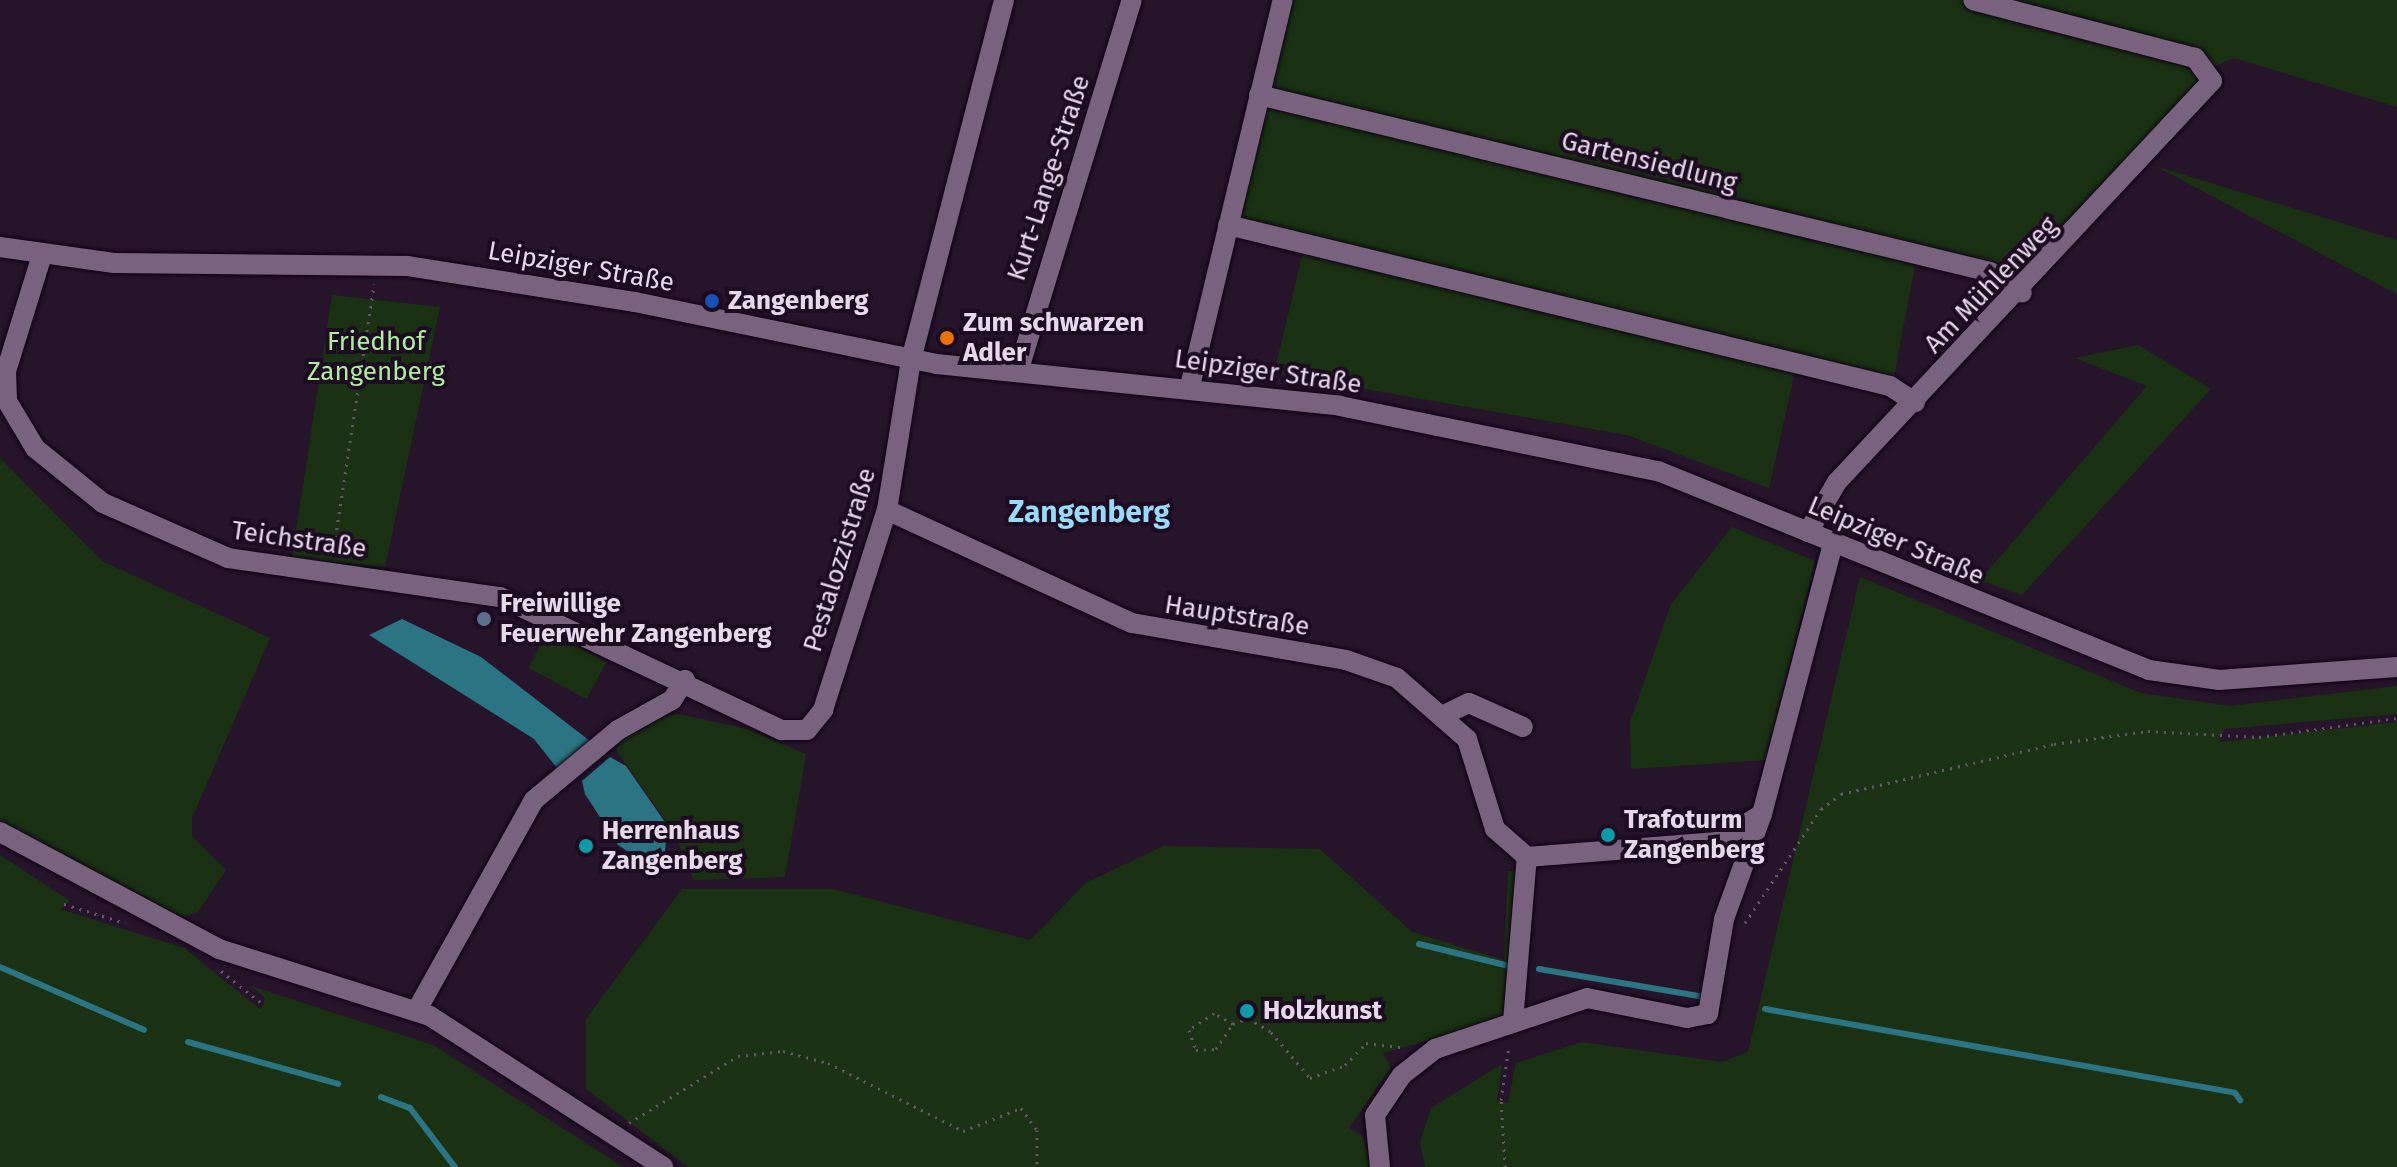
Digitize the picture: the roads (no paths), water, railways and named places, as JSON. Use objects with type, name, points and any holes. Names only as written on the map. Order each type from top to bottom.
[{"type":"street","points":[[911,360],[1004,0]]},
{"type":"street","name":"Kurt-Lange-Straße","points":[[1018,372],[1132,0]]},
{"type":"street","points":[[1190,386],[1283,0]]},
{"type":"street","name":"Am Mühlenweg","points":[[1808,532],[1824,497],[2022,293],[2208,88],[2212,74],[2195,58],[1973,0]]},
{"type":"street","name":"Gartensiedlung","points":[[1259,95],[1990,272],[2022,293]]},
{"type":"street","points":[[1228,225],[1890,386],[1915,402]]},
{"type":"street","name":"Leipziger Straße","points":[[0,247],[42,255],[138,264],[377,264],[635,302],[911,360],[1190,386],[1605,456],[1808,532],[2149,670],[2219,680],[2397,667]]},
{"type":"street","name":"Teichstraße","points":[[42,255],[8,338],[5,381],[13,419],[61,474],[119,512],[242,561],[492,594],[685,680],[782,730],[814,725]]},
{"type":"street","name":"Pestalozzistraße","points":[[814,725],[887,510],[911,360]]},
{"type":"street","name":"Hauptstraße","points":[[887,510],[1132,623],[1366,665],[1446,714],[1474,751],[1495,829],[1527,857]]},
{"type":"street","points":[[1380,1167],[1375,1115],[1423,1056],[1513,1022],[1600,998],[1687,1018],[1708,1014],[1724,919],[1762,814],[1833,543]]},
{"type":"street","points":[[417,1010],[431,977],[525,812],[606,741],[672,700],[685,680]]},
{"type":"street","points":[[1446,714],[1469,703],[1523,727]]},
{"type":"street","points":[[1513,1022],[1527,857],[1717,842],[1762,814]]},
{"type":"street","points":[[0,832],[153,919],[243,958],[417,1010],[611,1130],[663,1167]]},
{"type":"water","points":[[402,619],[481,657],[590,741],[557,768],[534,739],[369,635]]},
{"type":"water","points":[[610,757],[626,766],[667,825],[665,853],[650,866],[618,845],[585,794],[582,781]]},
{"type":"waterway","points":[[1419,944],[1513,967]]},
{"type":"waterway","points":[[0,967],[144,1030]]},
{"type":"waterway","points":[[1539,969],[1705,997]]},
{"type":"waterway","points":[[1765,1009],[2235,1093],[2240,1100]]},
{"type":"waterway","points":[[188,1042],[338,1084]]},
{"type":"waterway","points":[[381,1097],[410,1108],[455,1167]]},
{"type":"place","name":"Zangenberg","points":[[712,301]]},
{"type":"place","name":"Zum schwarzen Adler","points":[[947,338]]},
{"type":"place","name":"Freiwillige Feuerwehr Zangenberg","points":[[484,619]]},
{"type":"place","name":"Trafoturm Zangenberg","points":[[1608,835]]},
{"type":"place","name":"Herrenhaus Zangenberg","points":[[586,846]]},
{"type":"place","name":"Holzkunst","points":[[1247,1011]]},
{"type":"district","name":"Zangenberg","points":[[1089,512]]},
{"type":"park label","name":"Friedhof Zangenberg","points":[[376,357]]}]
